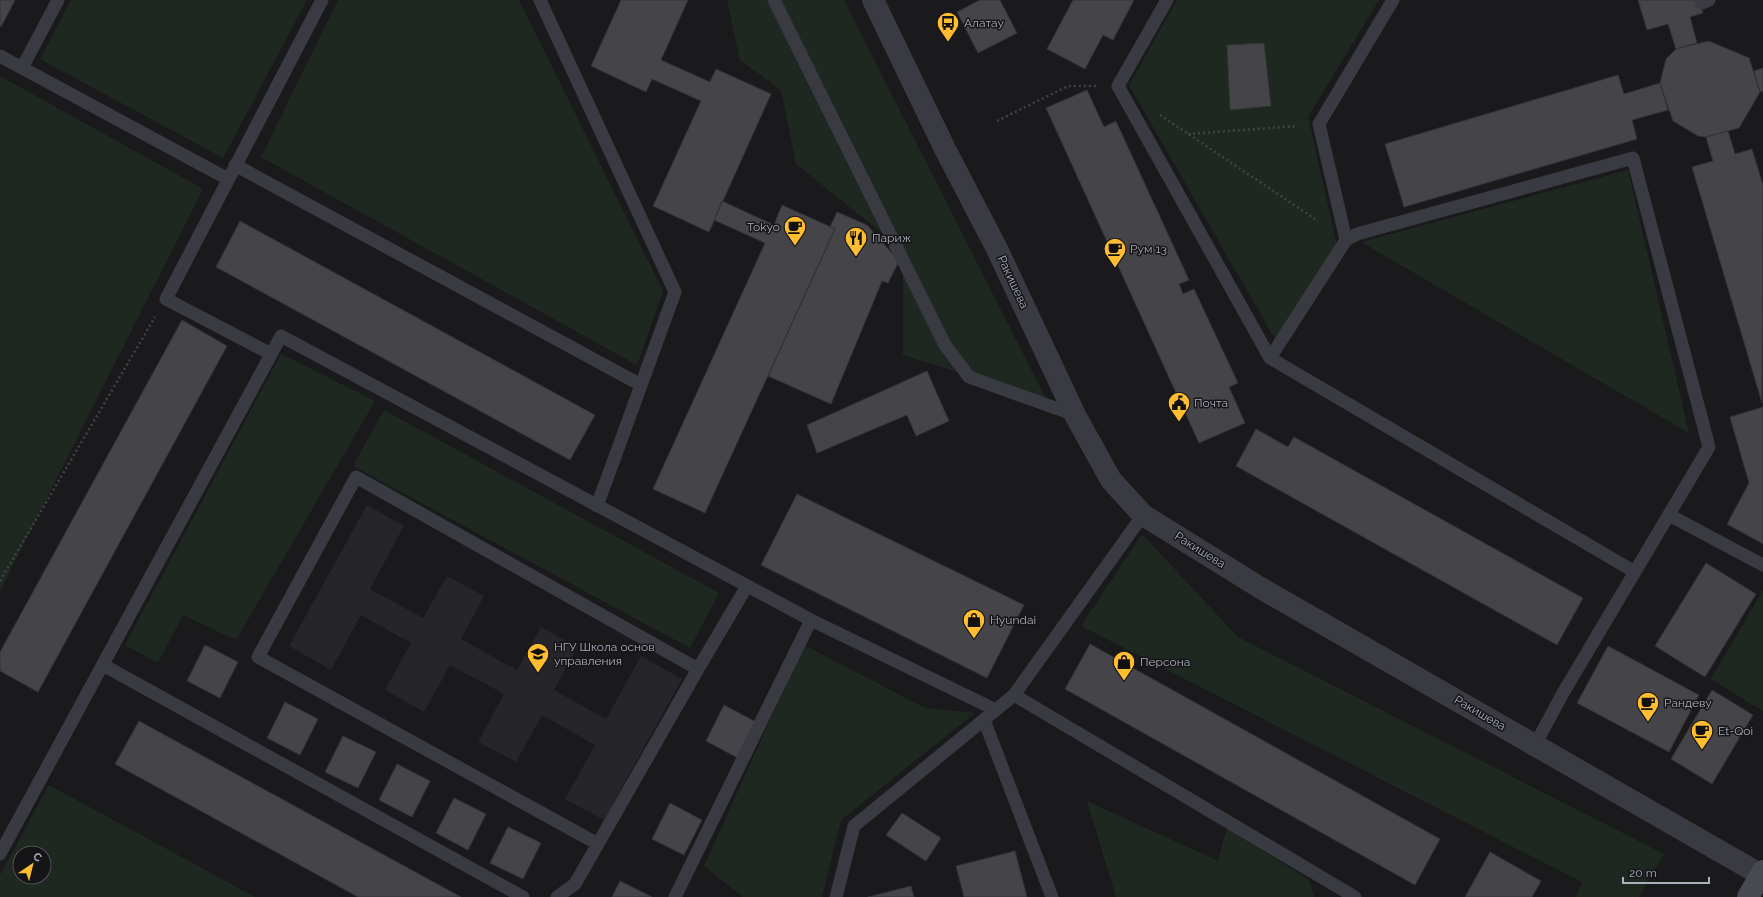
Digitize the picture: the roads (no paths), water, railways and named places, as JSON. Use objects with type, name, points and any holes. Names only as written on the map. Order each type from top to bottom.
[{"type":"main road","points":[[1748,897],[1762,874]]},
{"type":"street","name":"Ракишева","points":[[874,0],[946,149],[997,249],[1075,415],[1111,480],[1143,515],[1259,587],[1762,874]]},
{"type":"lane","points":[[22,68],[58,0]]},
{"type":"lane","points":[[271,354],[166,299],[322,0]]},
{"type":"lane","points":[[540,0],[675,292],[597,506]]},
{"type":"lane","points":[[774,0],[945,345],[969,377],[1075,415]]},
{"type":"lane","points":[[1167,0],[1118,86],[1270,358],[1635,572]]},
{"type":"lane","points":[[1346,240],[1319,124],[1393,0]]},
{"type":"lane","points":[[1701,0],[1702,3],[1709,0]]},
{"type":"lane","points":[[0,56],[228,179]]},
{"type":"lane","points":[[1270,358],[1346,240],[1358,234],[1633,158],[1709,447],[1563,693],[1535,745]]},
{"type":"lane","points":[[235,165],[640,385]]},
{"type":"lane","points":[[0,854],[281,336],[811,620],[996,710]]},
{"type":"lane","points":[[598,844],[258,657],[356,477],[698,669]]},
{"type":"lane","points":[[836,897],[854,826],[1014,695],[1143,515]]},
{"type":"lane","points":[[1669,515],[1763,565]]},
{"type":"lane","points":[[557,897],[575,884],[747,586]]},
{"type":"lane","points":[[675,897],[811,620]]},
{"type":"lane","points":[[102,665],[523,897]]},
{"type":"lane","points":[[1014,695],[1355,897]]},
{"type":"lane","points":[[984,720],[1052,897]]},
{"type":"place","name":"Алатау","points":[[948,42]]},
{"type":"place","name":"Tokyo","points":[[795,246]]},
{"type":"place","name":"Париж","points":[[856,258]]},
{"type":"place","name":"Рум 13","points":[[1115,268]]},
{"type":"place","name":"Почта","points":[[1179,422]]},
{"type":"place","name":"Hyundai","points":[[974,640]]},
{"type":"place","name":"НГУ Школа основ управления","points":[[538,674]]},
{"type":"place","name":"Персона","points":[[1124,682]]},
{"type":"place","name":"Рандеву","points":[[1648,722]]},
{"type":"place","name":"Et-Qoi","points":[[1702,750]]}]
